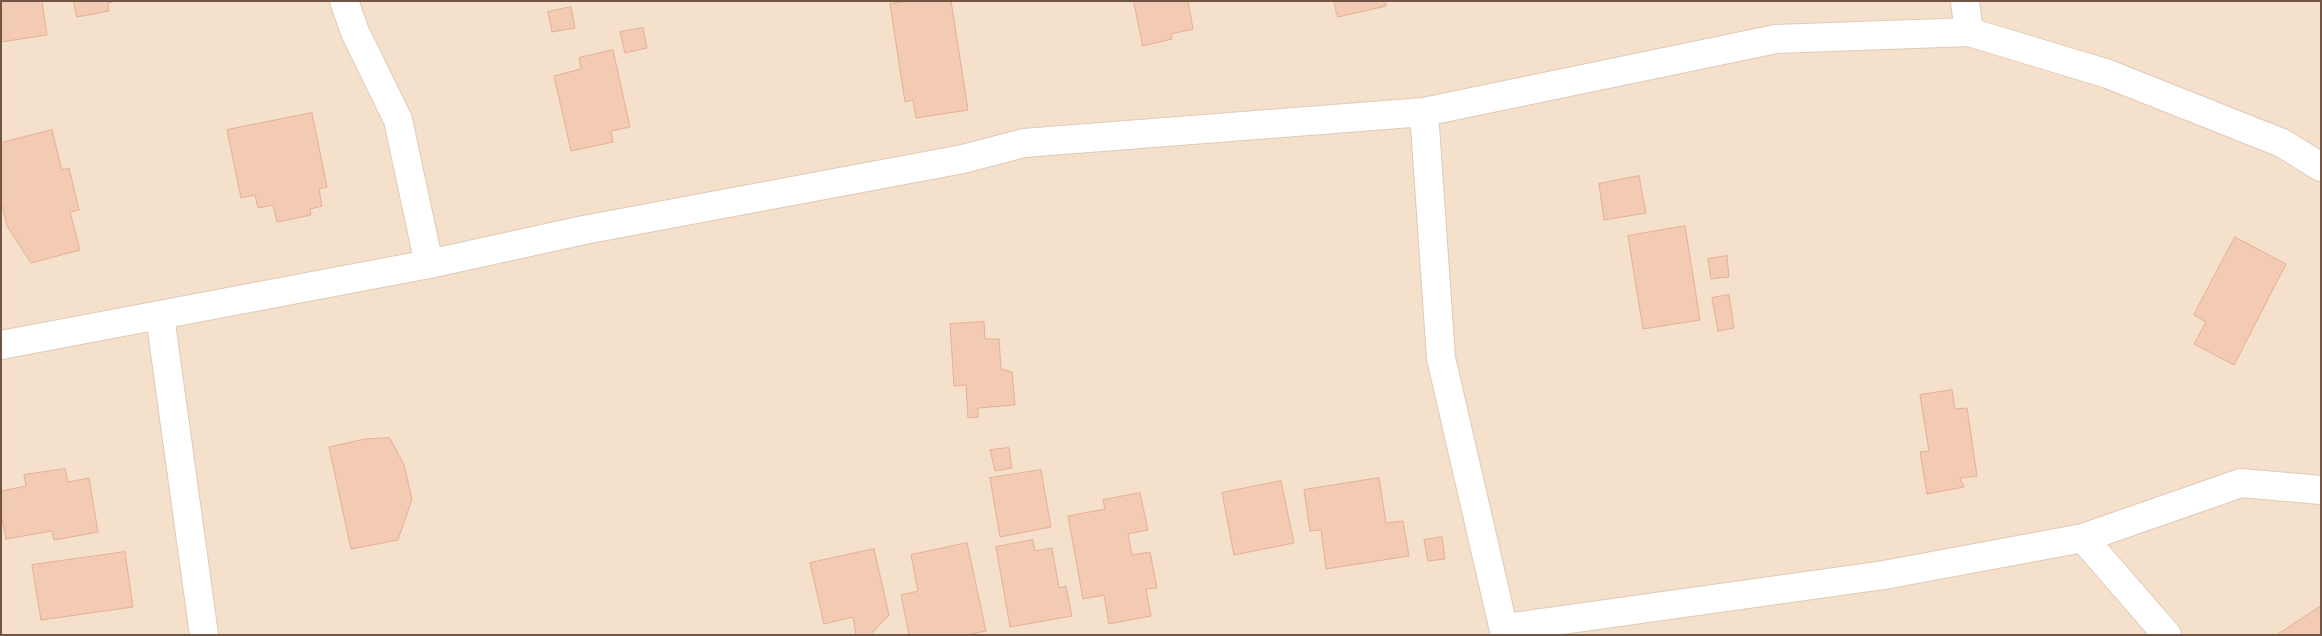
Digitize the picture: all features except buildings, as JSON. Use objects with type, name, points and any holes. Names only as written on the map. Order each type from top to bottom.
[{"type":"street","points":[[344,1],[355,32],[398,120],[429,264]]},
{"type":"street","points":[[1965,1],[1969,32]]},
{"type":"street","points":[[1,345],[429,264],[584,230],[963,159],[1024,144],[1424,112],[1776,40],[1969,32],[2108,74],[2282,143],[2321,167]]},
{"type":"street","points":[[1424,112],[1441,358],[1505,631],[1884,575],[2083,538],[2241,483],[2321,490]]},
{"type":"street","points":[[160,316],[204,635]]},
{"type":"street","points":[[2083,538],[2168,635]]},
{"type":"shaded area","points":[[1,1],[2321,1],[2321,635],[1,635]]}]
